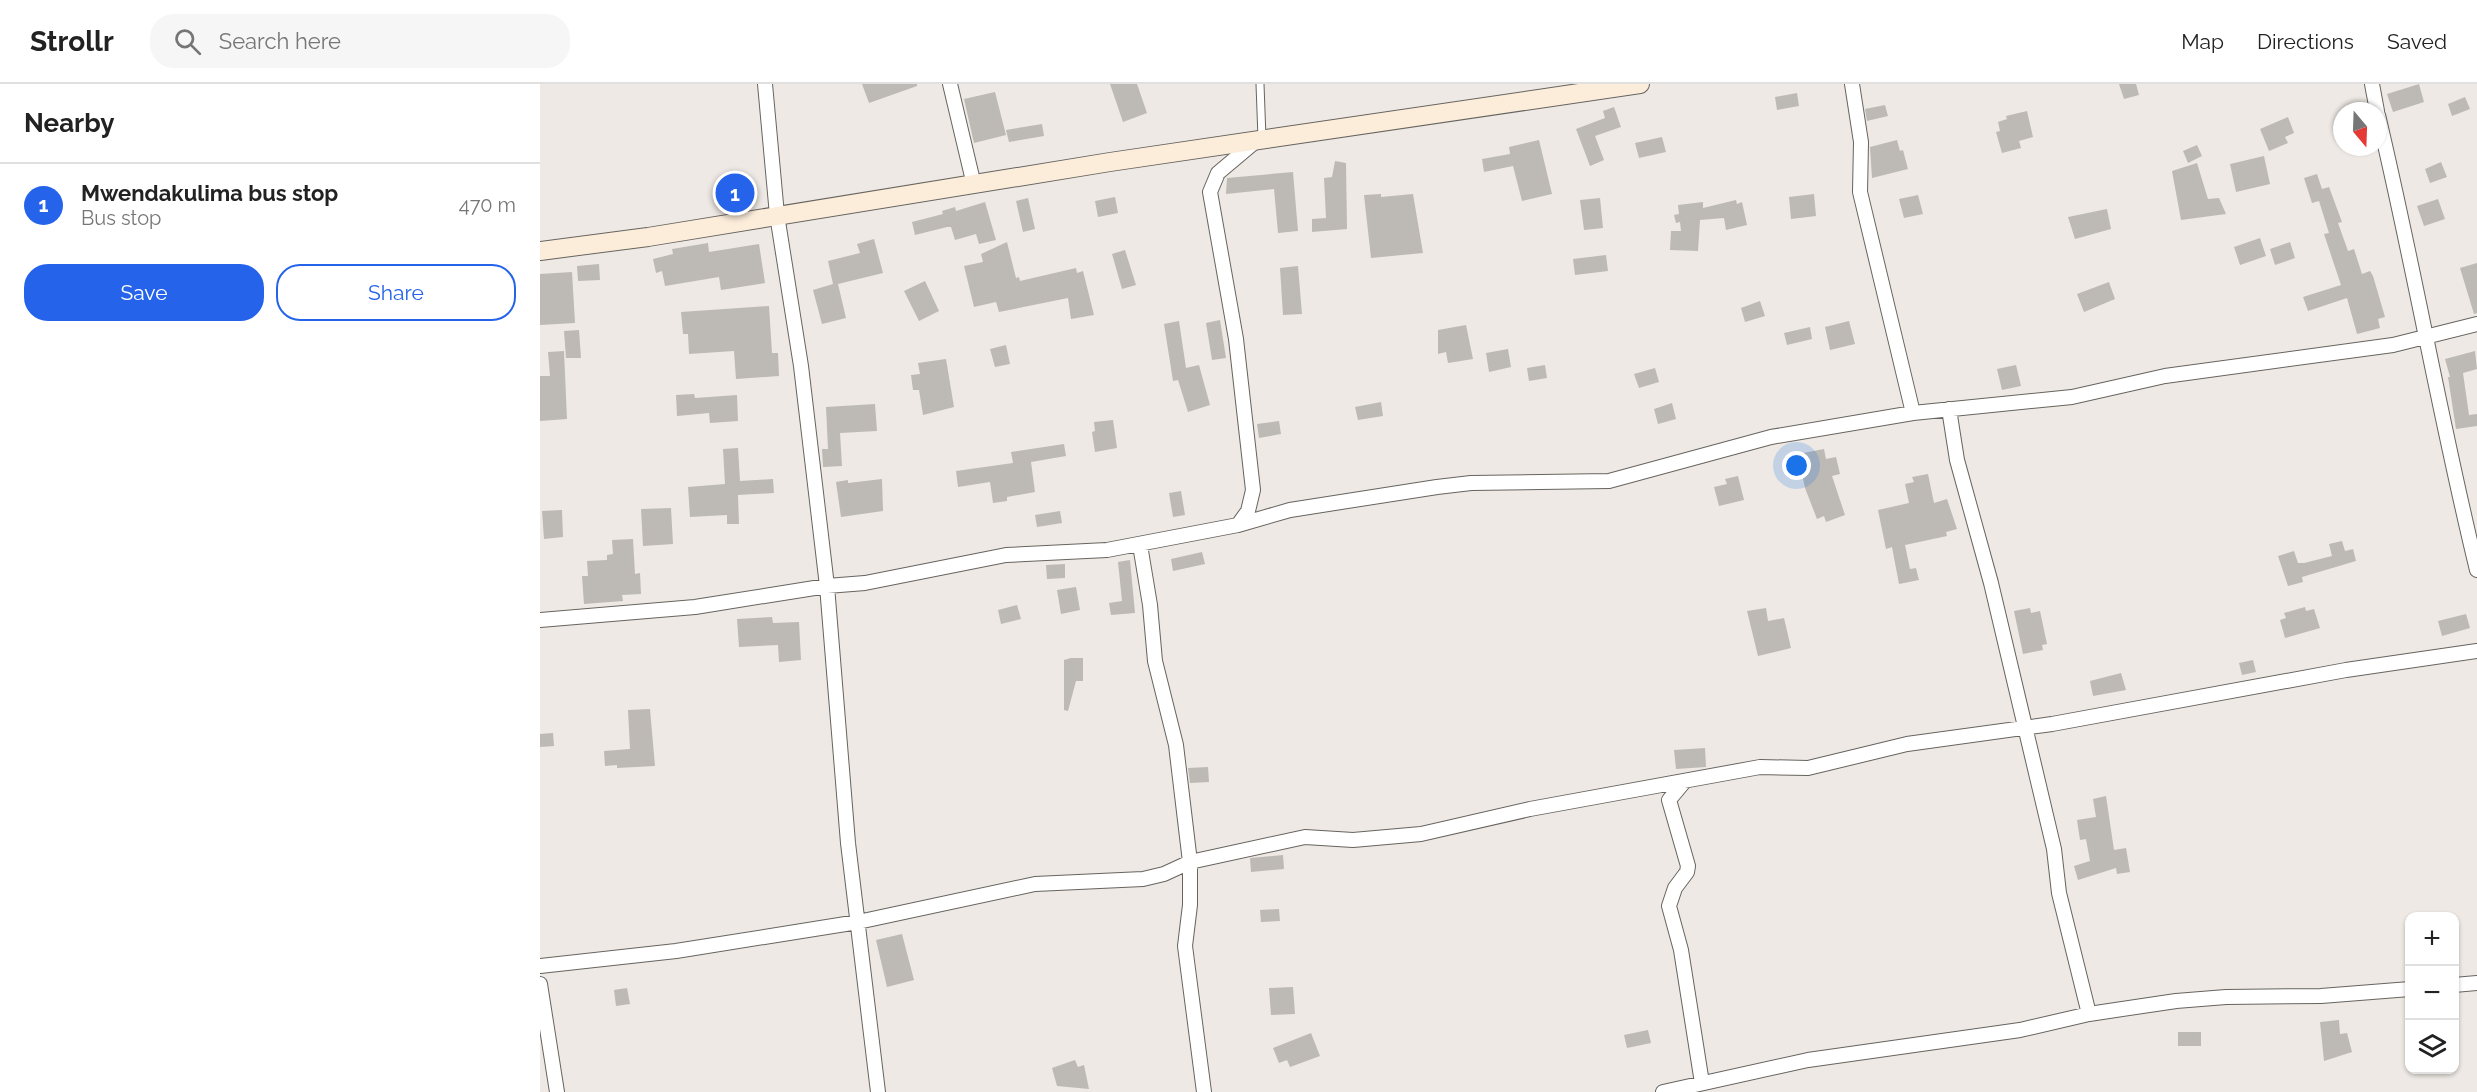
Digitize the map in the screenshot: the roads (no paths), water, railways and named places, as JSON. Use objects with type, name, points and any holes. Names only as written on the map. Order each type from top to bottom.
[{"type":"street","points":[[765,84],[777,215],[801,366],[827,586],[841,766],[878,1092]]},
{"type":"street","points":[[950,84],[974,184]]},
{"type":"street","points":[[540,251],[648,237],[974,184],[1640,84]]},
{"type":"street","points":[[1852,84],[1861,135],[1860,192],[1913,412]]},
{"type":"street","points":[[2372,84],[2376,102]]},
{"type":"street","points":[[1238,525],[1248,511],[1253,490],[1236,339],[1210,192],[1218,174],[1260,140]]},
{"type":"street","points":[[2387,154],[2427,337],[2441,415],[2477,570]]},
{"type":"street","points":[[540,620],[695,608],[827,586],[865,583],[1006,555],[1085,552],[1140,545],[1238,525],[1290,510],[1437,487],[1471,483],[1609,482],[1742,443],[1913,412],[2072,397],[2164,376],[2393,345],[2477,324]]},
{"type":"street","points":[[1949,409],[1957,460],[1991,583],[2054,849],[2060,893],[2089,1014]]},
{"type":"street","points":[[1140,545],[1150,604],[1155,662],[1176,745],[1190,862],[1190,906],[1185,946],[1204,1092]]},
{"type":"street","points":[[540,966],[676,951],[858,922],[1035,884],[1143,879],[1164,874],[1190,862],[1305,837],[1353,840],[1421,834],[1530,809],[1771,766],[1808,768],[1907,744],[2025,728],[2346,670],[2477,651]]},
{"type":"street","points":[[1684,782],[1669,800],[1688,866],[1675,888],[1669,906],[1681,950],[1702,1083]]},
{"type":"street","points":[[2459,984],[2477,982]]},
{"type":"street","points":[[540,984],[557,1092]]},
{"type":"street","points":[[1663,1092],[1808,1060],[2020,1030],[2089,1014],[2216,997],[2321,996],[2405,988]]},
{"type":"lane","points":[[1260,84],[1260,140]]},
{"type":"place","name":"Mwendakulima bus stop","points":[[735,193]]}]
